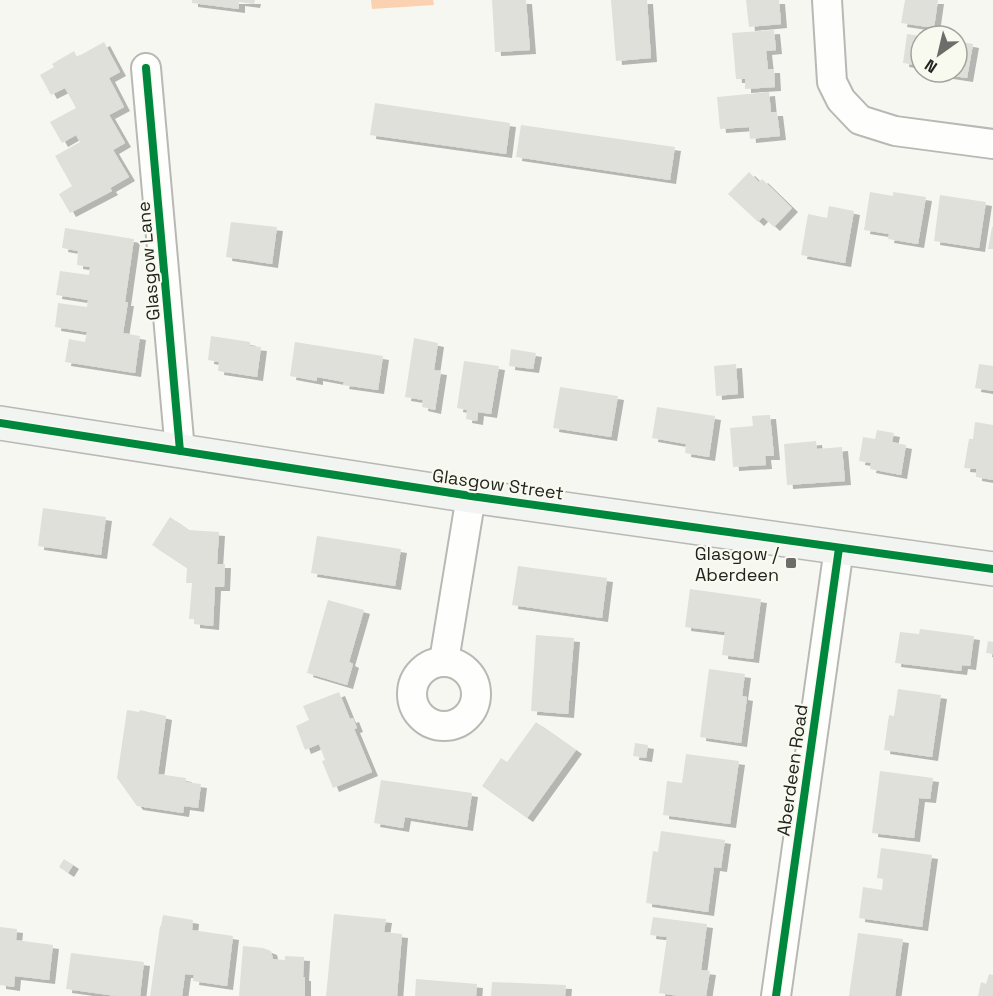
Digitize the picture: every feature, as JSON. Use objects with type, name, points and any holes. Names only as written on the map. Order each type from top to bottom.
[{"type":"street","points":[[827,0],[832,82],[841,100],[860,120],[895,130],[993,144]]},
{"type":"street","name":"Glasgow Lane","points":[[146,68],[180,451]]},
{"type":"street","name":"Glasgow Street","points":[[0,423],[471,496],[993,569]]},
{"type":"street","points":[[444,661],[471,496]]},
{"type":"street","name":"Aberdeen Road","points":[[776,996],[839,548]]},
{"type":"shaded area","points":[[371,0],[433,0],[434,5],[372,9]]},
{"type":"building","points":[[192,0],[255,0],[254,4],[239,2],[239,9],[192,3]]},
{"type":"building","points":[[492,0],[526,0],[530,50],[495,52]]},
{"type":"building","points":[[611,0],[647,0],[651,58],[616,61]]},
{"type":"building","points":[[746,0],[779,0],[781,24],[749,27]]},
{"type":"building","points":[[905,0],[938,0],[935,24],[901,23]]},
{"type":"building","points":[[774,30],[776,50],[766,51],[768,69],[774,69],[775,87],[745,89],[745,79],[736,79],[732,33]]},
{"type":"building","points":[[907,34],[909,34],[909,64],[903,63]]},
{"type":"building","points":[[104,42],[120,72],[109,78],[124,107],[109,115],[125,143],[113,150],[129,177],[110,188],[112,191],[70,213],[59,194],[72,186],[55,156],[80,142],[76,135],[62,143],[50,122],[76,108],[65,88],[51,95],[40,75],[54,67],[52,64],[74,51],[77,57]]},
{"type":"building","points":[[969,43],[973,44],[969,67]]},
{"type":"building","points":[[769,92],[771,112],[777,112],[780,136],[750,139],[749,127],[720,129],[717,97]]},
{"type":"building","points":[[375,103],[510,123],[506,154],[370,135]]},
{"type":"building","points":[[521,125],[675,147],[670,180],[516,157]]},
{"type":"building","points":[[749,172],[759,182],[762,179],[792,208],[774,227],[763,217],[758,222],[728,194]]},
{"type":"building","points":[[870,192],[893,196],[893,192],[926,197],[918,244],[888,239],[889,234],[864,230]]},
{"type":"building","points":[[940,195],[986,202],[979,248],[934,241]]},
{"type":"building","points":[[829,206],[854,211],[845,263],[801,255],[808,214],[827,218]]},
{"type":"building","points":[[231,222],[277,227],[272,264],[226,257]]},
{"type":"building","points":[[992,227],[993,249],[988,249]]},
{"type":"building","points":[[65,228],[134,239],[123,333],[140,336],[135,373],[65,362],[69,339],[85,342],[87,332],[55,327],[58,303],[87,307],[88,300],[56,295],[60,271],[89,275],[90,267],[77,265],[78,251],[62,248]]},
{"type":"building","points":[[211,336],[250,342],[250,346],[261,347],[257,377],[218,371],[219,362],[208,360]]},
{"type":"building","points":[[414,338],[438,343],[434,370],[441,371],[435,410],[422,407],[423,400],[405,397]]},
{"type":"building","points":[[295,342],[383,356],[378,390],[343,385],[344,382],[317,377],[317,381],[290,376]]},
{"type":"building","points":[[511,349],[536,353],[533,369],[509,366]]},
{"type":"building","points":[[464,361],[499,366],[491,414],[478,412],[477,421],[466,419],[467,410],[457,408]]},
{"type":"building","points":[[736,364],[738,394],[716,396],[714,366]]},
{"type":"building","points":[[979,364],[993,366],[993,391],[975,388]]},
{"type":"building","points":[[560,387],[618,396],[611,437],[553,428]]},
{"type":"building","points":[[657,407],[715,416],[709,457],[685,453],[686,444],[652,438]]},
{"type":"building","points":[[770,415],[774,456],[765,456],[766,465],[733,467],[730,428],[753,426],[752,416]]},
{"type":"building","points":[[975,422],[993,425],[993,480],[976,477],[976,469],[964,468],[969,439],[973,439]]},
{"type":"building","points":[[877,430],[894,433],[892,442],[906,445],[901,475],[870,469],[871,463],[859,461],[863,437],[875,439]]},
{"type":"building","points":[[816,441],[817,449],[842,447],[845,481],[787,485],[784,444]]},
{"type":"building","points":[[43,508],[106,517],[101,555],[38,546]]},
{"type":"building","points":[[170,517],[189,530],[219,532],[217,564],[225,564],[224,587],[215,587],[213,626],[194,624],[194,619],[189,619],[192,583],[186,583],[187,568],[152,545]]},
{"type":"building","points":[[317,536],[401,549],[395,586],[311,573]]},
{"type":"building","points":[[518,566],[607,578],[602,618],[512,605]]},
{"type":"building","points":[[690,589],[761,599],[753,659],[722,655],[725,632],[685,627]]},
{"type":"building","points":[[328,600],[364,610],[349,662],[353,664],[347,685],[307,673]]},
{"type":"building","points":[[920,629],[974,636],[970,666],[962,665],[961,671],[895,663],[900,632],[919,634]]},
{"type":"building","points":[[536,635],[574,638],[568,714],[531,711]]},
{"type":"building","points":[[988,641],[993,642],[993,654],[986,653]]},
{"type":"building","points":[[709,669],[745,674],[742,696],[747,697],[741,743],[700,737]]},
{"type":"building","points":[[898,689],[941,695],[932,757],[884,750],[889,715],[894,716]]},
{"type":"building","points":[[339,692],[350,719],[353,718],[357,728],[354,729],[372,772],[333,788],[322,761],[325,760],[319,744],[305,750],[296,726],[309,720],[303,706]]},
{"type":"building","points":[[127,710],[139,712],[140,710],[166,716],[158,774],[186,778],[186,782],[201,784],[198,808],[184,806],[183,813],[137,806],[117,778]]},
{"type":"building","points":[[536,722],[576,750],[527,818],[482,786],[501,758],[507,762]]},
{"type":"building","points":[[635,743],[648,745],[646,758],[633,756]]},
{"type":"building","points":[[686,754],[739,761],[730,824],[663,815],[667,781],[682,783]]},
{"type":"building","points":[[880,771],[933,778],[930,799],[919,798],[914,838],[872,833]]},
{"type":"building","points":[[381,780],[472,793],[467,827],[405,817],[403,828],[374,823]]},
{"type":"building","points":[[661,831],[725,840],[721,868],[714,867],[708,912],[646,903],[653,851],[658,852]]},
{"type":"building","points":[[881,848],[932,855],[922,927],[859,918],[863,887],[882,890],[883,879],[877,878]]},
{"type":"building","points":[[64,859],[73,865],[68,873],[59,867]]},
{"type":"building","points":[[334,914],[386,919],[384,932],[402,934],[397,996],[326,996]]},
{"type":"building","points":[[163,915],[193,920],[192,930],[233,936],[227,986],[193,981],[194,975],[185,974],[182,996],[150,996]]},
{"type":"building","points":[[653,917],[707,924],[701,970],[710,971],[706,996],[659,993],[667,937],[650,935]]},
{"type":"building","points":[[0,927],[17,929],[16,940],[53,945],[49,980],[15,976],[14,987],[0,985]]},
{"type":"building","points":[[858,933],[903,939],[895,996],[849,996]]},
{"type":"building","points":[[243,946],[271,951],[273,959],[285,960],[285,956],[304,957],[305,996],[239,996]]},
{"type":"building","points":[[71,953],[144,962],[140,996],[116,996],[66,989]]},
{"type":"building","points":[[989,974],[993,975],[993,996],[978,996],[981,982],[986,984]]},
{"type":"building","points":[[416,979],[477,984],[476,996],[415,996]]},
{"type":"building","points":[[492,982],[566,985],[565,996],[491,996]]},
{"type":"cycle path","points":[[146,68],[180,451]]},
{"type":"cycle path","points":[[0,423],[471,496],[993,569]]},
{"type":"cycle path","points":[[776,996],[839,548]]},
{"type":"place","name":"Glasgow / Aberdeen","points":[[791,563]]}]
